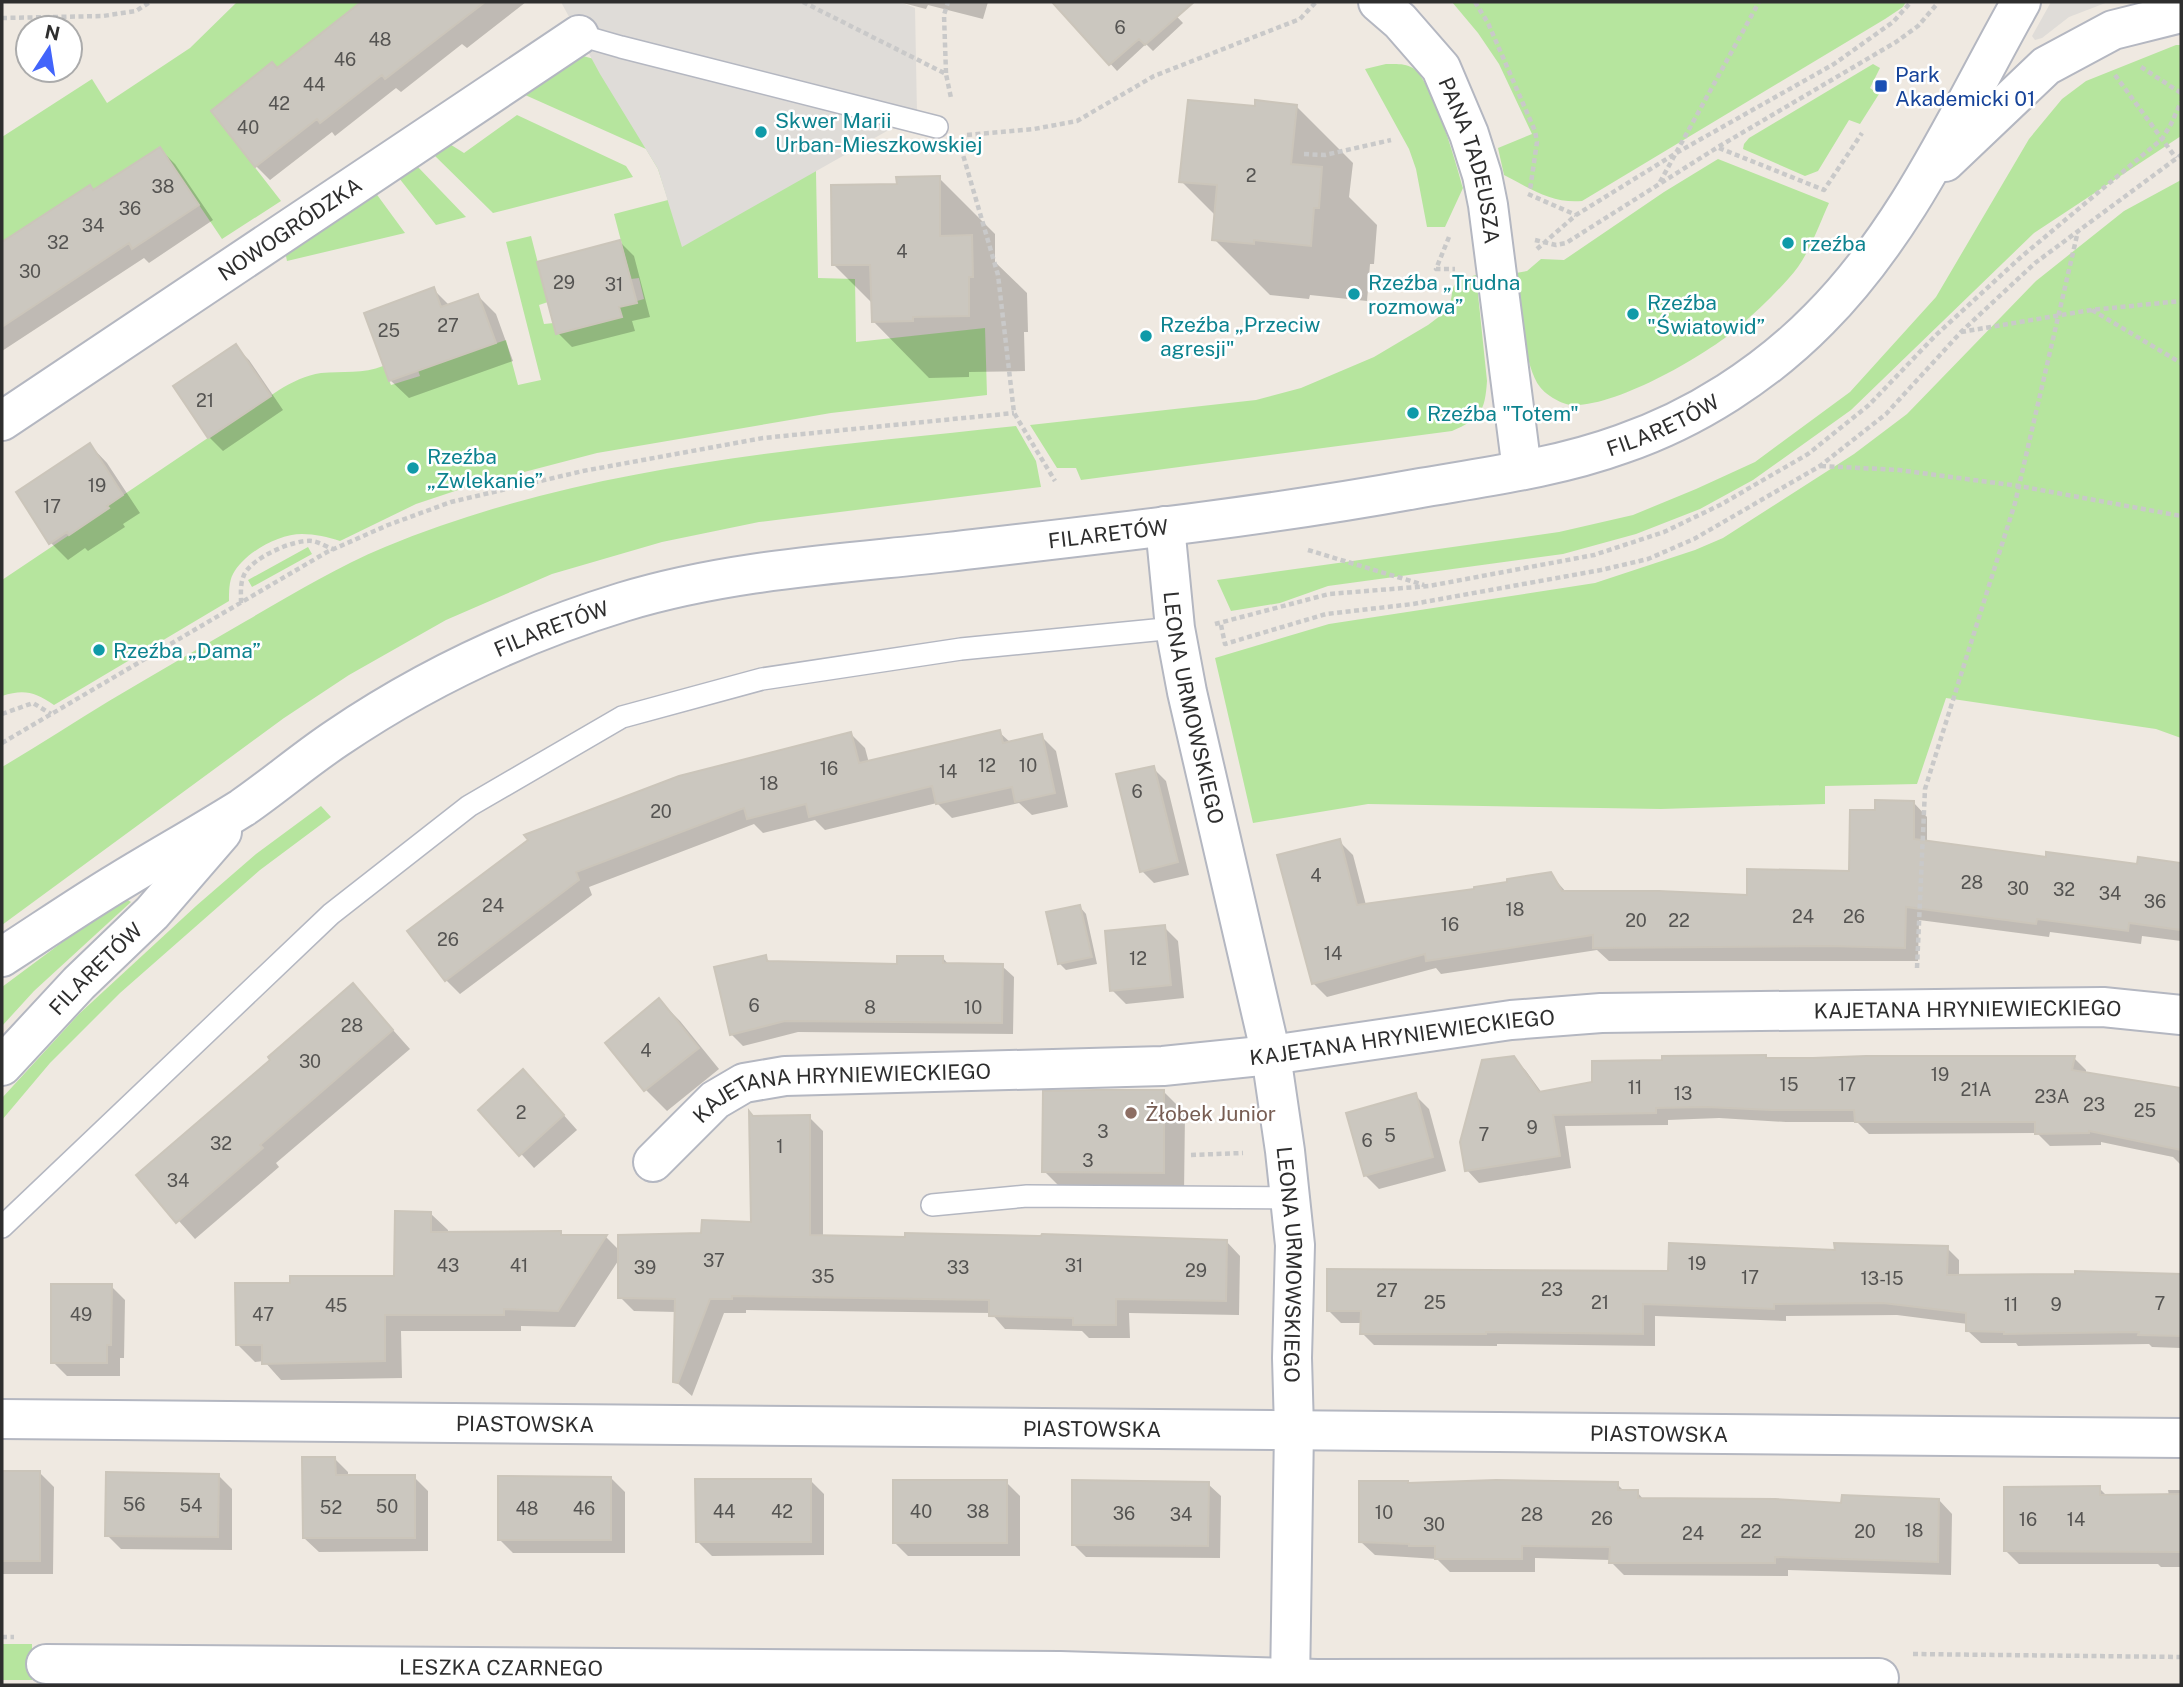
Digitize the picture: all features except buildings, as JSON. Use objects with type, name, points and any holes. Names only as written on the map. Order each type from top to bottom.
[{"type":"street","name":"PANA TADEUSZA","points":[[1377,2],[1400,21],[1441,68],[1469,134],[1482,174],[1522,470]]},
{"type":"street","name":"FILARETÓW","points":[[2,957],[115,884],[244,806],[338,737],[413,691],[485,654],[548,628],[626,601],[747,574],[1165,526],[1345,502],[1573,459],[1622,444],[1680,421],[1733,389],[1781,354],[1820,318],[1858,275],[1884,241],[1920,185],[2021,2]]},
{"type":"street","name":"FILARETÓW","points":[[1920,185],[2046,66],[2113,30],[2181,13]]},
{"type":"street","name":"NOWOGRÓDZKA","points":[[2,421],[579,35]]},
{"type":"street","name":"LEONA URMOWSKIEGO","points":[[1165,526],[1175,628],[1187,692],[1270,1055],[1290,1198],[1295,1245],[1290,1682]]},
{"type":"street","name":"FILARETÓW","points":[[2,1066],[79,983],[152,913],[244,806]]},
{"type":"street","name":"KAJETANA HRYNIEWIECKIEGO","points":[[653,1162],[715,1100],[744,1083],[785,1076],[1163,1066],[1270,1055],[1511,1020],[1588,1014],[2103,1007],[2181,1015]]},
{"type":"street","name":"PIASTOWSKA","points":[[2,1419],[2181,1438]]},
{"type":"street","name":"LESZKA CZARNEGO","points":[[46,1664],[372,1675],[1060,1671],[1290,1682],[1879,1678]]},
{"type":"lane","points":[[579,35],[937,127]]},
{"type":"lane","points":[[2,1227],[331,914],[469,806],[622,718],[762,679],[961,649],[1175,628]]},
{"type":"lane","points":[[932,1205],[1027,1196],[1290,1198]]},
{"type":"path","points":[[2,18],[103,16],[136,11],[150,2]]},
{"type":"path","points":[[803,2],[946,74]]},
{"type":"path","points":[[948,2],[944,15],[946,74],[951,99]]},
{"type":"path","points":[[1055,481],[1014,413],[998,275],[958,136],[1034,129],[1077,121],[1154,76],[1300,19],[1316,2]]},
{"type":"path","points":[[1475,2],[1488,23],[1535,131],[1537,142],[1529,194],[1576,215]]},
{"type":"path","points":[[1659,184],[1759,2]]},
{"type":"path","points":[[1531,254],[1576,215],[1678,152],[1834,64],[1893,22],[1911,2]]},
{"type":"path","points":[[1530,240],[1556,246],[1566,243],[1718,147],[1896,42],[1918,26],[1936,2]]},
{"type":"path","points":[[1217,611],[1225,644],[1326,614],[1413,604],[1612,568],[1648,559],[1694,539],[1820,466],[1886,414],[1961,332],[2035,263],[2179,156],[2114,74]]},
{"type":"path","points":[[1718,147],[1824,191],[1862,133]]},
{"type":"path","points":[[1304,154],[1325,155],[1391,140]]},
{"type":"path","points":[[1915,1009],[1925,789],[2019,486],[2079,230]]},
{"type":"path","points":[[1961,332],[2091,310],[2181,301]]},
{"type":"path","points":[[2091,310],[2181,363]]},
{"type":"path","points":[[2,743],[334,550],[388,525],[450,502],[583,471],[763,438],[1014,413]]},
{"type":"path","points":[[1820,466],[1899,471],[2019,486],[2181,516]]},
{"type":"path","points":[[241,603],[241,584],[247,568],[266,554],[303,541],[314,541],[334,550]]},
{"type":"path","points":[[1298,547],[1429,586]]},
{"type":"path","points":[[2,714],[33,702],[51,714]]},
{"type":"path","points":[[1191,1155],[1242,1153]]},
{"type":"green space","points":[[237,2],[370,2],[342,23],[338,20],[277,68],[272,62],[211,111],[281,201],[222,239],[160,147],[93,190],[90,185],[2,243],[2,137],[92,79],[107,103],[190,48]]},
{"type":"green space","points":[[1452,2],[1906,2],[1885,19],[1582,201],[1571,201],[1541,194],[1504,175],[1498,148],[1532,134],[1499,64]]},
{"type":"green space","points":[[2181,45],[2181,136],[2034,233],[1851,410],[1753,480],[1700,509],[1636,534],[1563,554],[1328,586],[1280,603],[1231,611],[1217,580],[1559,532],[1633,515],[1755,462],[1850,392],[1936,297],[2029,139],[2062,99],[2086,81]]},
{"type":"green space","points":[[572,53],[815,119],[818,278],[855,279],[856,342],[985,328],[987,395],[831,413],[597,453],[467,487],[416,504],[340,541],[307,534],[283,537],[253,552],[238,566],[231,580],[229,601],[54,705],[29,693],[2,696],[2,580],[284,387],[315,374],[361,371],[383,366],[391,385],[420,376],[415,361],[458,356],[506,340],[518,385],[541,380],[506,242],[531,236],[548,302],[539,305],[544,324],[622,316],[619,307],[644,299],[639,278],[631,279],[614,214],[668,200],[658,169],[646,149],[514,90]]},
{"type":"green space","points":[[1386,64],[1413,68],[1421,76],[1443,124],[1463,188],[1445,227],[1427,227],[1416,169],[1409,149],[1365,69]]},
{"type":"green space","points":[[1873,64],[1880,68],[1870,88],[1879,94],[1860,124],[1849,120],[1818,171],[1805,176],[1743,149],[1749,138]]},
{"type":"green space","points":[[517,115],[626,166],[633,177],[493,213],[433,154],[448,143],[464,153]]},
{"type":"green space","points":[[1718,159],[1829,203],[1796,270],[1739,327],[1684,365],[1636,389],[1591,403],[1568,405],[1550,396],[1540,387],[1530,364],[1523,333],[1516,273],[1527,271],[1541,259],[1564,260]]},
{"type":"green space","points":[[417,166],[466,217],[436,225],[399,178]]},
{"type":"green space","points":[[2181,180],[2181,738],[2156,729],[1946,698],[1917,784],[1825,786],[1825,804],[1661,809],[1368,804],[1253,823],[1215,658],[1329,624],[1595,583],[1723,538],[1854,454],[1907,414],[2036,281],[2124,211]]},
{"type":"green space","points":[[375,192],[405,233],[287,261],[285,251]]},
{"type":"green space","points":[[1476,275],[1487,381],[1485,400],[1475,418],[1452,431],[1081,480],[1076,468],[1057,468],[1030,425],[1256,400],[1301,388],[1374,357],[1428,325],[1448,310],[1456,283]]},
{"type":"green space","points":[[1016,426],[1036,461],[1041,487],[759,522],[662,542],[552,574],[446,620],[349,675],[284,718],[2,925],[2,767],[143,681],[349,563],[461,519],[538,496],[616,478],[775,453]]},
{"type":"green space","points":[[308,547],[312,554],[252,587],[248,580]]},
{"type":"green space","points":[[321,806],[331,817],[260,870],[120,993],[50,1063],[2,1120],[2,1098],[79,1014],[256,854]]},
{"type":"green space","points":[[123,897],[131,902],[34,991],[2,1026],[2,987]]},
{"type":"green space","points":[[2,1644],[32,1644],[32,1680],[2,1680]]},
{"type":"shaded area","name":"Skwer Marii Urban-Mieszkowskiej","points":[[561,2],[900,2],[915,8],[917,114],[682,247],[658,169],[600,74]]},
{"type":"shaded area","points":[[2051,2],[2108,2],[2069,17],[2042,38],[2035,40],[2032,36]]},
{"type":"place","name":"Park Akademicki 01","points":[[1881,86]]},
{"type":"place","name":"Skwer Marii Urban-Mieszkowskiej","points":[[761,132]]},
{"type":"place","name":"rzeźba","points":[[1788,243]]},
{"type":"place","name":"Rzeźba „Trudna rozmowa”","points":[[1354,294]]},
{"type":"place","name":"Rzeźba \"Światowid”","points":[[1633,314]]},
{"type":"place","name":"Rzeźba „Przeciw agresji\"","points":[[1146,336]]},
{"type":"place","name":"Rzeźba \"Totem\"","points":[[1413,413]]},
{"type":"place","name":"Rzeźba „Zwlekanie”","points":[[413,468]]},
{"type":"place","name":"Rzeźba „Dama”","points":[[99,650]]},
{"type":"place","name":"Żłobek Junior","points":[[1131,1113]]}]
